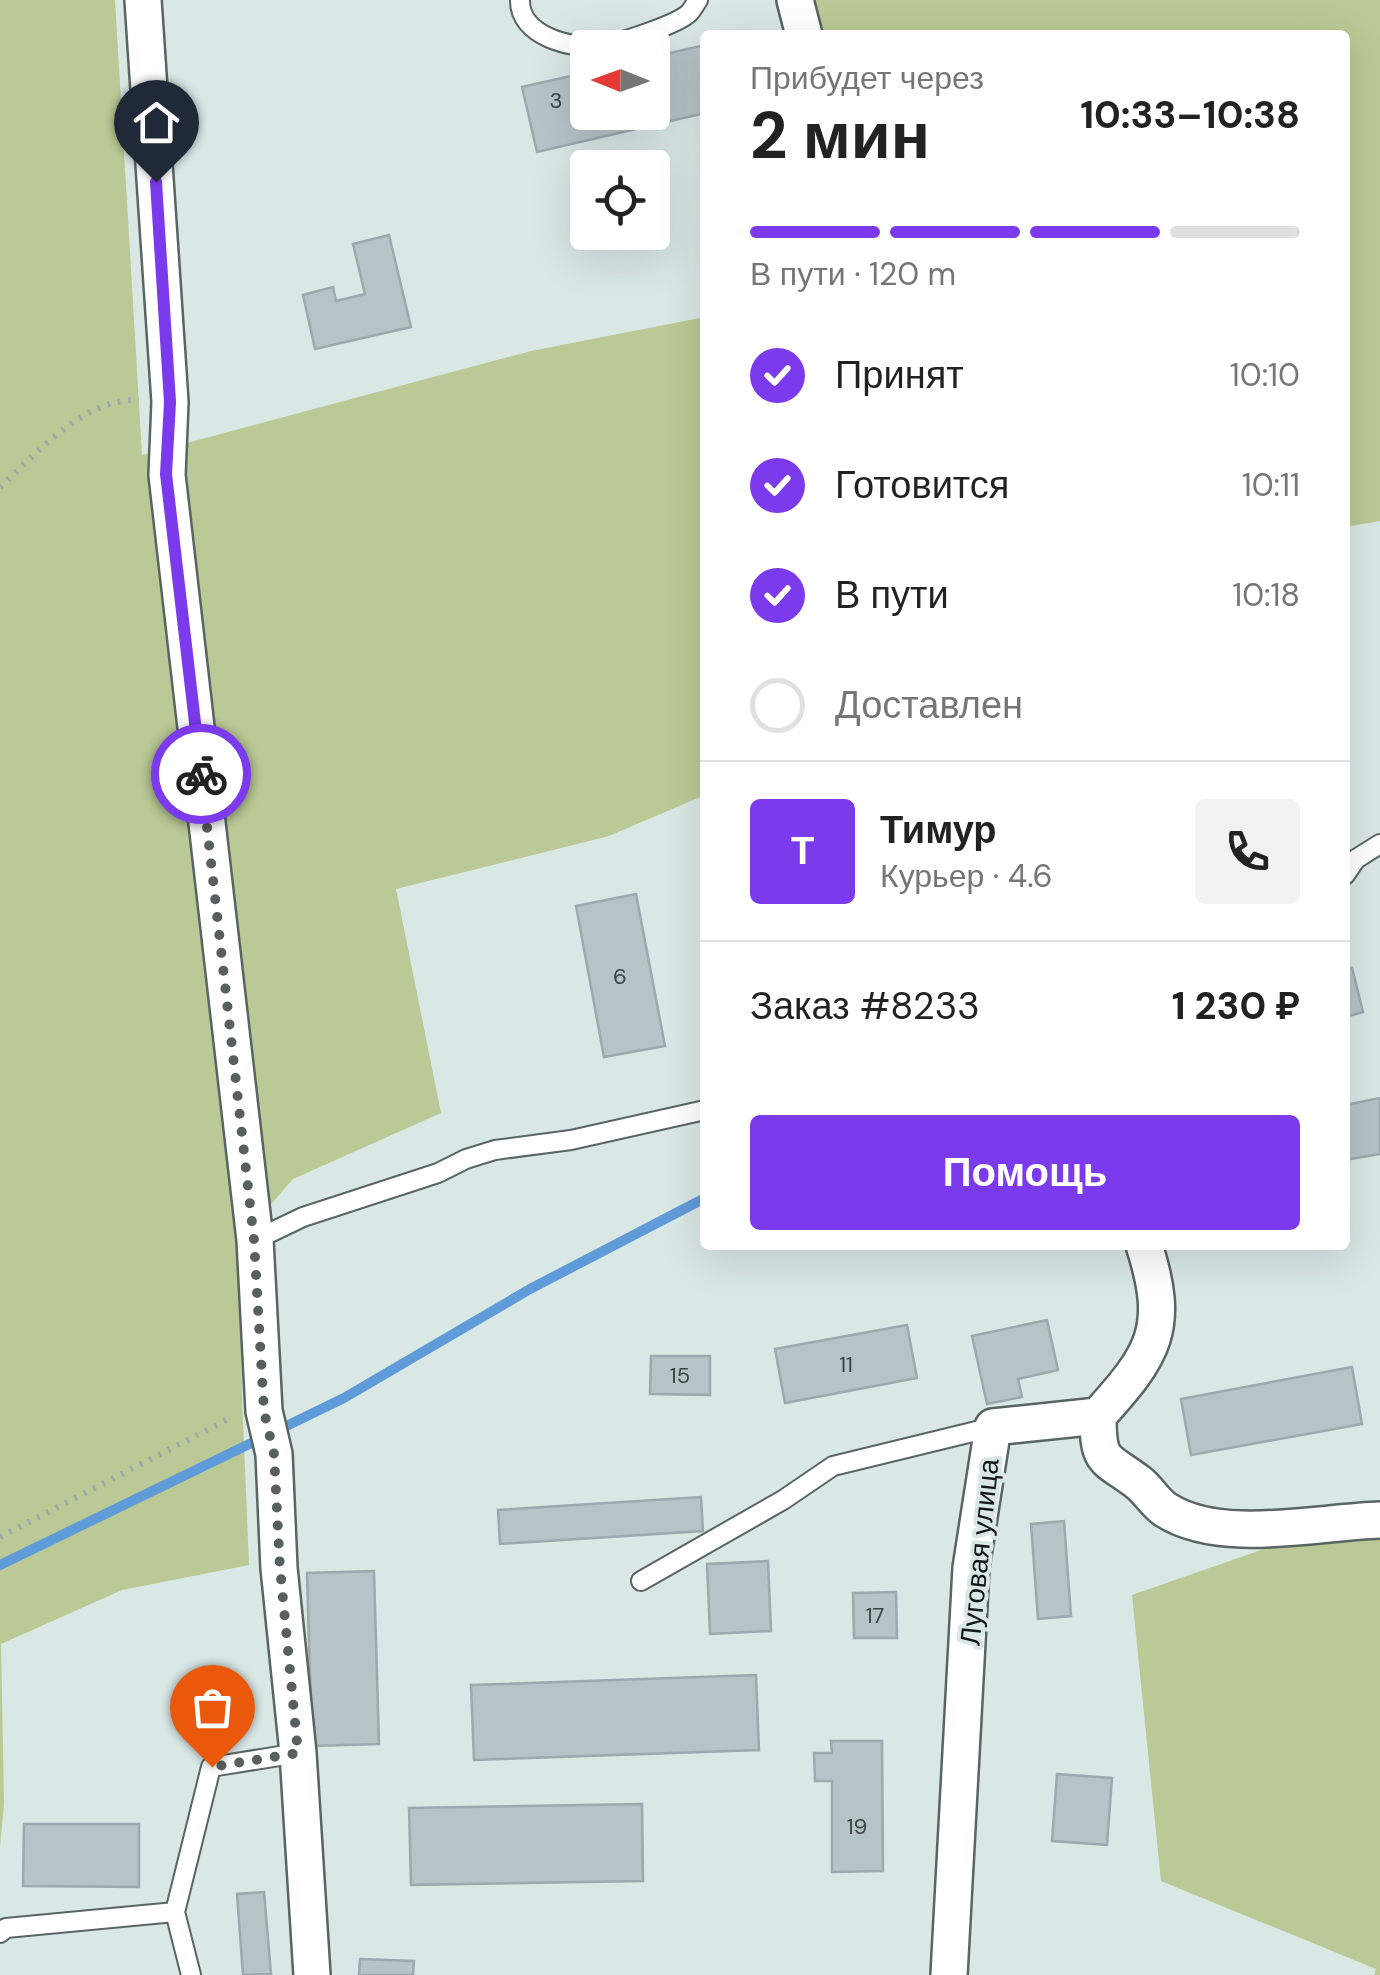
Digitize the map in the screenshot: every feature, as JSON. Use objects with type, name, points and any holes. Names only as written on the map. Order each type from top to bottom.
[{"type":"street","points":[[143,0],[170,402],[166,474],[254,1240],[264,1406],[274,1454],[280,1568],[298,1753],[312,1975]]},
{"type":"street","points":[[795,0],[803,30]]},
{"type":"street","points":[[1145,1250],[1155,1286],[1158,1324],[1134,1377],[1098,1416],[1098,1444],[1115,1469],[1137,1482],[1164,1509],[1202,1526],[1229,1529],[1380,1520]]},
{"type":"street","name":"Луговая улица","points":[[950,1975],[971,1568],[994,1427],[1098,1416]]},
{"type":"lane","points":[[520,0],[520,9],[533,28],[552,40],[601,46],[687,16],[698,0]]},
{"type":"lane","points":[[1350,867],[1356,858],[1380,844]]},
{"type":"lane","points":[[254,1240],[315,1212],[496,1150],[571,1140],[700,1111]]},
{"type":"lane","points":[[641,1581],[784,1500],[833,1466],[994,1427]]},
{"type":"lane","points":[[191,1975],[175,1912],[212,1767],[298,1753]]},
{"type":"lane","points":[[0,1933],[6,1928],[175,1912]]},
{"type":"path","points":[[0,487],[68,424],[126,399],[170,402]]},
{"type":"path","points":[[0,1537],[264,1406]]},
{"type":"green space","points":[[0,0],[115,0],[142,455],[531,351],[700,318],[700,797],[609,836],[396,889],[441,1113],[293,1179],[240,1240],[249,1565],[122,1590],[1,1644],[4,1804],[0,1847]]},
{"type":"green space","points":[[795,0],[1380,0],[1380,521],[1350,526],[1350,30],[803,30]]},
{"type":"green space","points":[[1380,1534],[1380,1975],[1374,1975],[1376,1969],[1161,1881],[1132,1595],[1264,1549]]},
{"type":"building","points":[[700,46],[700,114],[670,121],[670,53]]},
{"type":"building","points":[[570,76],[570,130],[632,130],[537,152],[522,87]]},
{"type":"building","points":[[389,235],[411,327],[315,349],[303,295],[333,287],[336,301],[365,294],[353,244]]},
{"type":"building","points":[[636,894],[665,1046],[604,1057],[576,906]]},
{"type":"building","points":[[1350,968],[1363,1012],[1350,1016]]},
{"type":"building","points":[[1380,1098],[1380,1154],[1350,1159],[1350,1104]]},
{"type":"building","points":[[1047,1320],[1058,1370],[1018,1379],[1022,1397],[987,1404],[972,1336]]},
{"type":"building","points":[[907,1325],[917,1378],[785,1403],[775,1349]]},
{"type":"building","points":[[651,1356],[710,1356],[710,1395],[650,1394]]},
{"type":"building","points":[[1352,1367],[1362,1424],[1191,1455],[1181,1399]]},
{"type":"building","points":[[701,1497],[703,1531],[500,1544],[498,1510]]},
{"type":"building","points":[[1064,1521],[1071,1616],[1038,1619],[1031,1524]]},
{"type":"building","points":[[768,1561],[771,1631],[710,1634],[707,1564]]},
{"type":"building","points":[[374,1571],[379,1744],[312,1746],[307,1573]]},
{"type":"building","points":[[896,1592],[897,1638],[854,1638],[853,1593]]},
{"type":"building","points":[[756,1675],[759,1750],[474,1760],[471,1685]]},
{"type":"building","points":[[831,1741],[882,1741],[883,1871],[832,1872],[832,1781],[815,1781],[814,1753],[832,1753]]},
{"type":"building","points":[[1057,1774],[1112,1778],[1107,1845],[1052,1841]]},
{"type":"building","points":[[642,1804],[643,1881],[411,1885],[409,1808]]},
{"type":"building","points":[[24,1824],[139,1824],[139,1887],[23,1886]]},
{"type":"building","points":[[264,1892],[271,1974],[243,1975],[237,1894]]},
{"type":"building","points":[[360,1959],[414,1961],[413,1975],[359,1975]]},
{"type":"waterway","points":[[0,1565],[344,1398],[530,1289],[700,1201]]},
{"type":"way so far","points":[[201,774],[260,1295],[264,1411],[274,1454],[280,1568],[298,1753],[212,1767]]},
{"type":"route","points":[[156,182],[170,402],[166,474],[201,774]]}]
